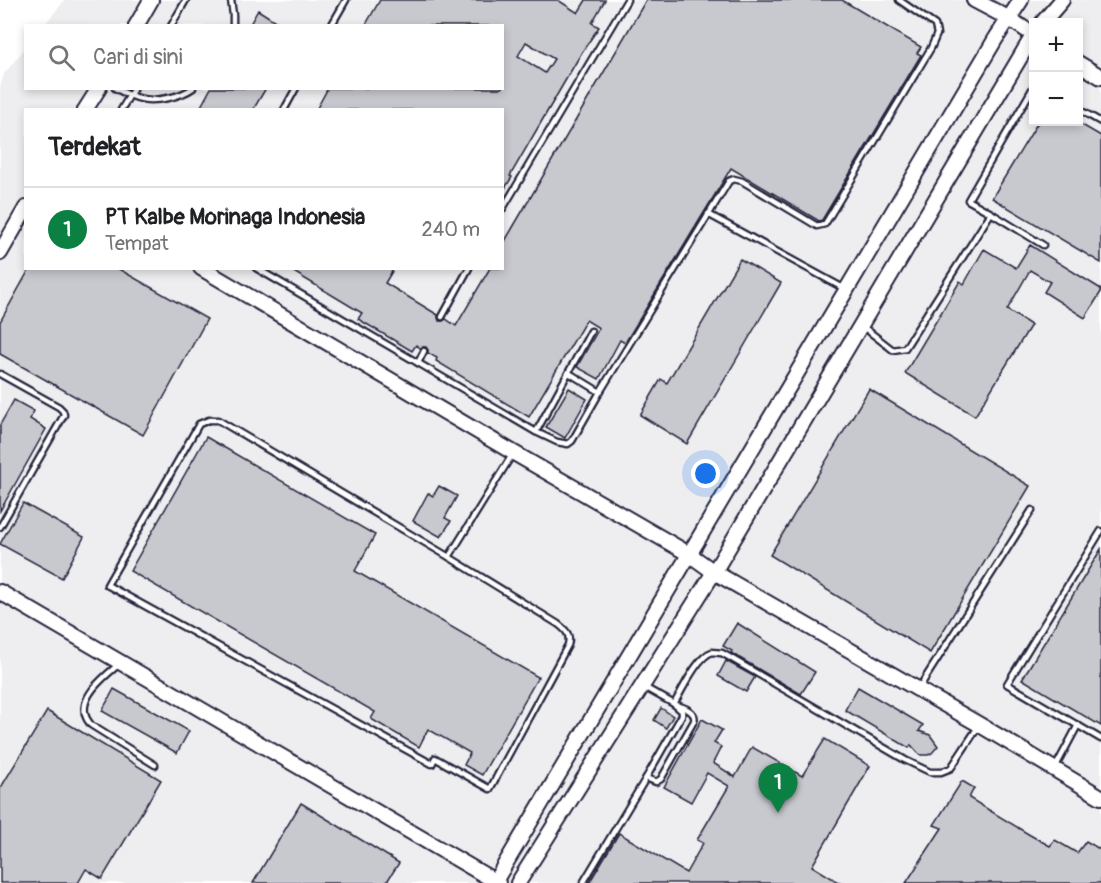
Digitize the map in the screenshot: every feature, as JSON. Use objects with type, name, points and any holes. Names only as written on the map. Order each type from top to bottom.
[{"type":"street","points":[[137,24],[151,0]]},
{"type":"street","points":[[975,0],[1029,32]]},
{"type":"street","points":[[0,592],[496,882],[846,289],[1021,0]]},
{"type":"street","points":[[1046,18],[1062,0]]},
{"type":"street","points":[[518,883],[714,572],[1029,42]]},
{"type":"street","points":[[1083,66],[1101,77]]},
{"type":"street","points":[[86,108],[98,90]]},
{"type":"street","points":[[0,253],[24,211]]},
{"type":"street","points":[[204,270],[689,554],[714,572],[1101,797]]},
{"type":"lane","points":[[172,24],[186,0]]},
{"type":"lane","points":[[231,0],[232,24]]},
{"type":"lane","points":[[332,24],[346,0]]},
{"type":"lane","points":[[504,207],[627,0]]},
{"type":"lane","points":[[259,270],[537,432],[557,442],[568,444],[572,441],[729,181],[734,179],[742,182],[817,226],[825,225],[931,48],[937,34],[935,25],[899,0]]},
{"type":"lane","points":[[120,90],[144,100],[174,96],[190,90]]},
{"type":"lane","points":[[122,108],[133,90]]},
{"type":"lane","points":[[285,108],[295,90]]},
{"type":"lane","points":[[1029,95],[968,200],[1043,245]]},
{"type":"lane","points":[[1083,112],[1101,122]]},
{"type":"lane","points":[[860,324],[893,350],[905,348],[990,213]]},
{"type":"lane","points":[[708,214],[846,289]]},
{"type":"lane","points":[[442,317],[468,270]]},
{"type":"lane","points":[[537,432],[591,331]]},
{"type":"lane","points":[[418,363],[424,351]]},
{"type":"lane","points":[[568,373],[600,392]]},
{"type":"lane","points":[[0,374],[59,407],[64,415],[0,527]]},
{"type":"lane","points":[[209,420],[218,420],[449,556],[564,629],[570,639],[490,789],[435,758],[432,764],[107,585],[199,424],[209,420]]},
{"type":"lane","points":[[449,556],[514,453]]},
{"type":"lane","points":[[918,689],[1032,510]]},
{"type":"lane","points":[[1101,531],[1007,684],[1101,739]]},
{"type":"lane","points":[[674,705],[703,658],[713,652],[722,653],[905,760],[930,772],[940,772],[951,768],[980,725]]},
{"type":"lane","points":[[120,663],[95,685],[86,701],[85,715],[91,725],[155,765]]},
{"type":"lane","points":[[584,883],[682,715],[682,711],[674,705],[642,686]]},
{"type":"lane","points":[[646,778],[656,782],[661,779],[694,721],[694,714],[681,706],[674,705]]},
{"type":"lane","points":[[1054,770],[1078,725]]},
{"type":"shaded area","points":[[65,0],[1101,0],[1101,883],[0,883],[0,87],[4,74],[24,49],[24,90],[504,90],[504,24],[45,24]]},
{"type":"building","points":[[380,0],[558,0],[578,13],[586,0],[605,0],[592,23],[599,27],[582,52],[504,190],[504,108],[317,108],[327,90],[504,90],[504,24],[366,24]],"holes":[[[526,42],[554,59],[545,73],[518,56]]]},
{"type":"building","points":[[646,0],[842,0],[921,47],[917,53],[921,55],[822,220],[819,221],[731,168],[625,343],[620,340],[599,379],[577,367],[599,328],[586,320],[529,417],[436,361],[437,358],[428,353],[426,347],[420,348],[416,345],[412,351],[358,319],[362,313],[290,270],[393,270],[385,283],[438,315],[439,321],[446,319],[456,326],[489,270],[504,270],[504,243]]},
{"type":"building","points":[[258,10],[280,24],[250,24]]},
{"type":"building","points":[[210,90],[265,90],[254,108],[200,108]]},
{"type":"building","points":[[1036,126],[1083,126],[1101,136],[1101,263],[992,198]]},
{"type":"building","points":[[1030,245],[1101,289],[1101,292],[1085,318],[1044,292],[1050,282],[1030,270],[1007,310],[1031,325],[975,416],[905,373],[960,281],[964,284],[984,249],[1016,268]]},
{"type":"building","points":[[740,259],[781,283],[687,444],[640,415],[661,379],[667,383]]},
{"type":"building","points":[[29,270],[121,270],[207,319],[143,435],[0,354],[0,322]]},
{"type":"building","points":[[569,388],[587,399],[565,438],[546,427]]},
{"type":"building","points":[[869,389],[1030,486],[930,653],[770,555]]},
{"type":"building","points":[[14,400],[34,411],[30,419],[46,429],[0,511],[0,425]]},
{"type":"building","points":[[206,437],[375,535],[355,571],[538,677],[482,775],[464,765],[470,753],[428,729],[419,747],[371,719],[375,712],[130,571]]},
{"type":"building","points":[[439,486],[457,496],[445,518],[451,521],[441,537],[413,521],[428,493],[433,496]]},
{"type":"building","points":[[23,503],[84,537],[62,578],[0,544]]},
{"type":"building","points":[[1101,549],[1101,726],[1022,679]]},
{"type":"building","points":[[737,623],[815,672],[801,694],[723,646]]},
{"type":"building","points":[[726,661],[755,677],[746,692],[718,676]]},
{"type":"building","points":[[858,687],[923,725],[919,731],[930,735],[938,746],[932,753],[921,755],[911,745],[909,748],[845,710]]},
{"type":"building","points":[[114,689],[189,731],[177,753],[102,711]]},
{"type":"building","points":[[661,708],[673,716],[666,728],[654,720]]},
{"type":"building","points":[[47,711],[161,780],[102,879],[86,869],[78,883],[0,883],[0,789]]},
{"type":"building","points":[[702,719],[722,730],[714,743],[721,747],[713,763],[735,777],[752,747],[802,776],[825,739],[870,766],[812,866],[840,883],[589,883],[619,833],[686,873],[703,843],[697,840],[729,786],[707,773],[691,802],[664,787]]},
{"type":"building","points":[[962,781],[974,788],[969,798],[1050,846],[1055,840],[1077,853],[1086,841],[1101,850],[1101,883],[906,883],[942,828],[934,825]]},
{"type":"building","points":[[301,803],[399,863],[386,883],[253,883]]},
{"type":"place","name":"PT Kalbe Morinaga Indonesia","points":[[778,813]]}]
